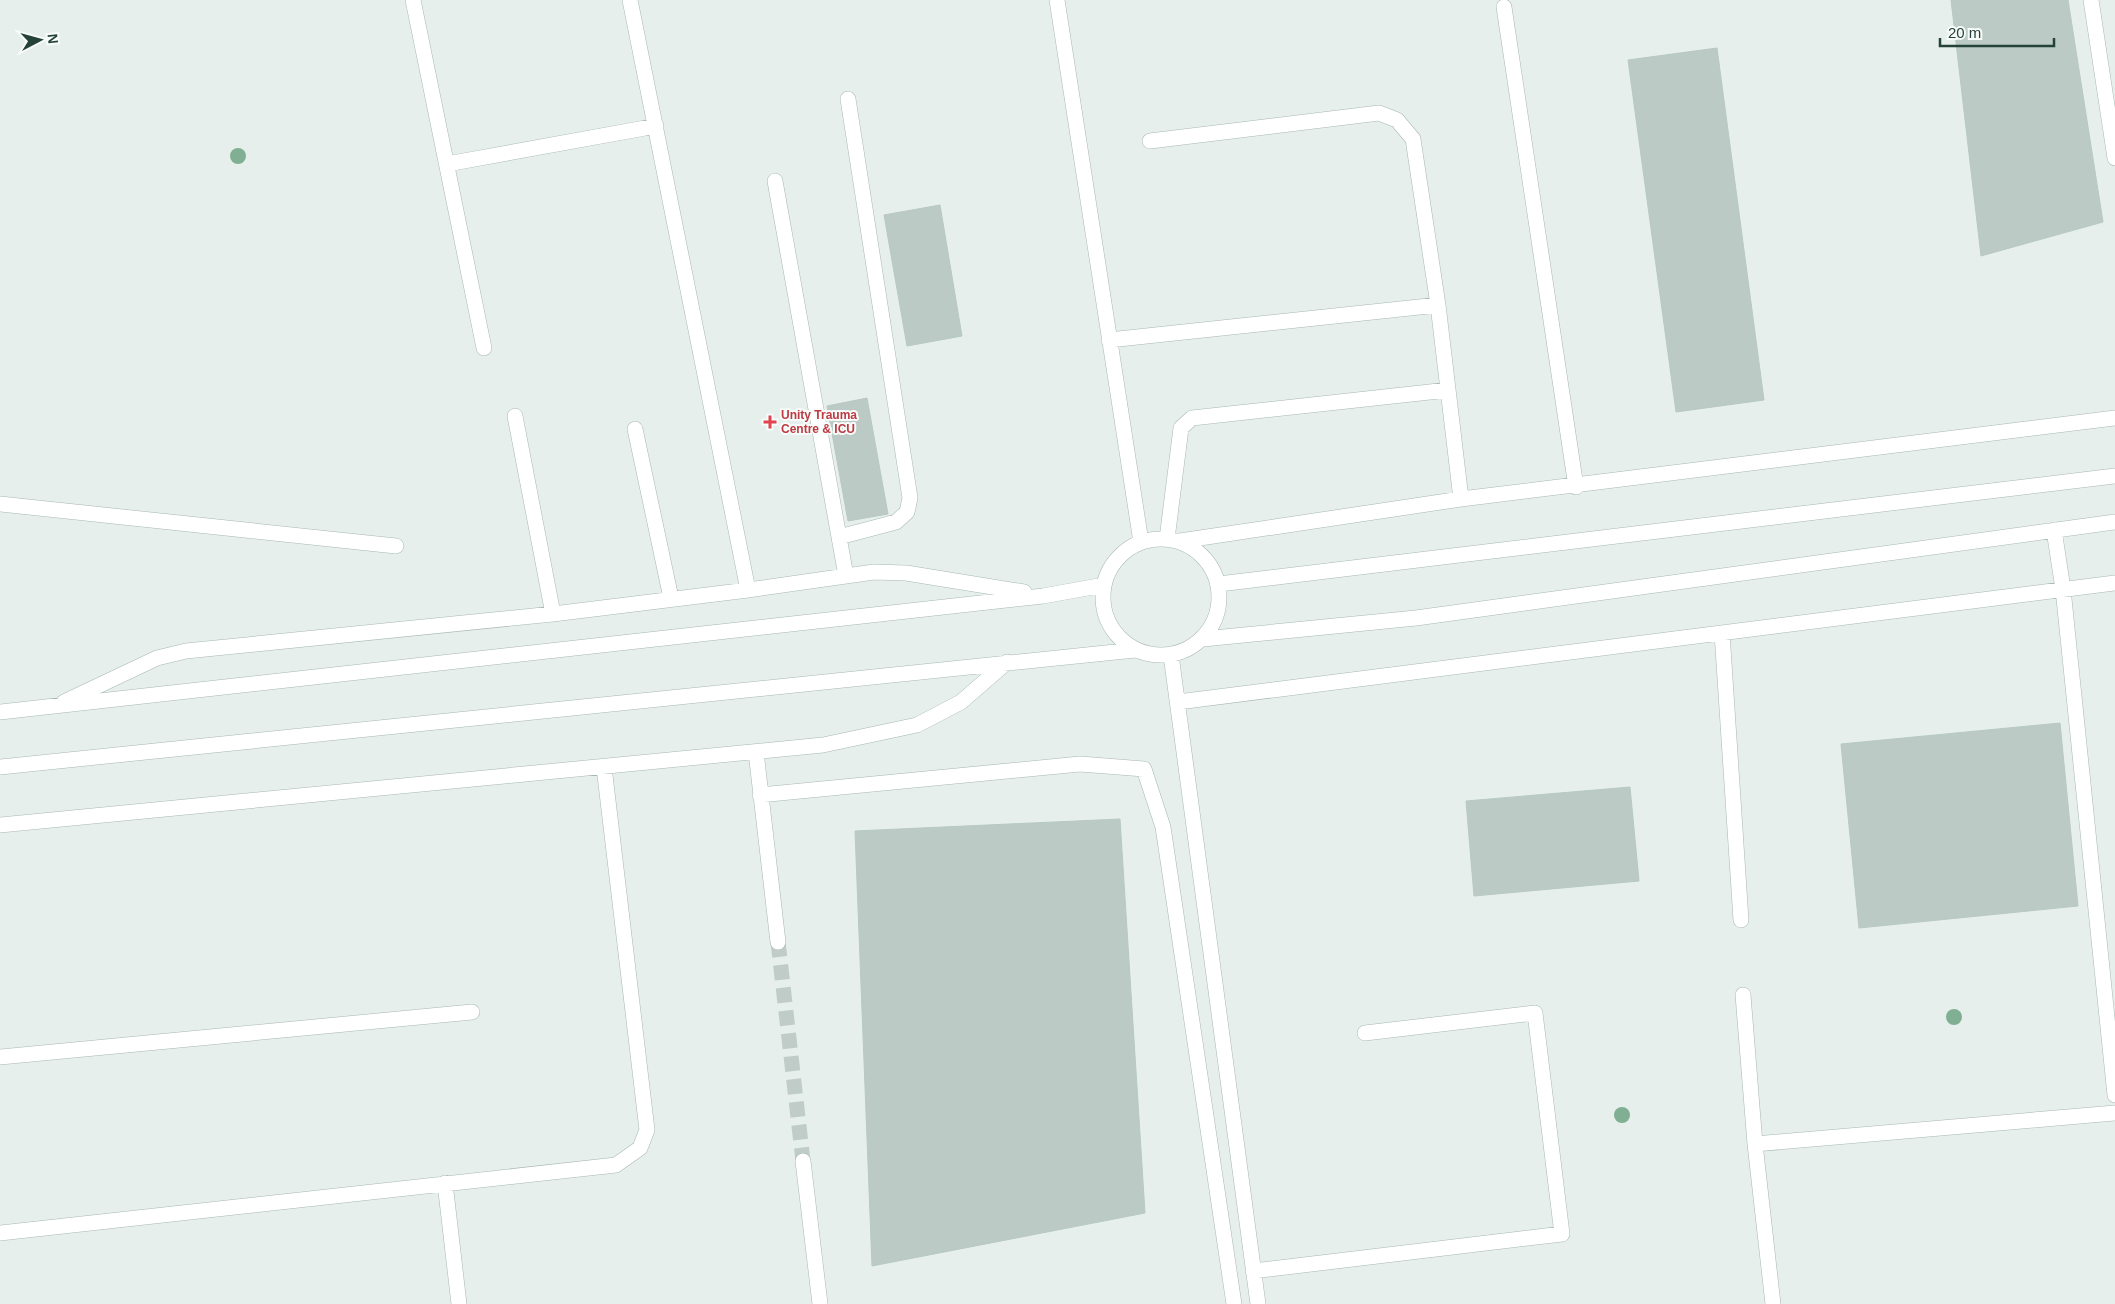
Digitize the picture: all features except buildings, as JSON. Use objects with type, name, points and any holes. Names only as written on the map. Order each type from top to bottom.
[{"type":"street","points":[[414,0],[484,348]]},
{"type":"street","points":[[630,0],[748,590]]},
{"type":"street","points":[[1057,0],[1140,542]]},
{"type":"street","points":[[2091,0],[2115,158]]},
{"type":"street","points":[[1504,7],[1576,487]]},
{"type":"street","points":[[839,537],[896,522],[907,512],[910,498],[848,99]]},
{"type":"street","points":[[1150,141],[1379,113],[1397,120],[1413,139],[1438,305],[1461,499]]},
{"type":"street","points":[[447,164],[656,126]]},
{"type":"street","points":[[775,180],[846,576]]},
{"type":"street","points":[[1109,340],[1438,305]]},
{"type":"street","points":[[1173,540],[1181,428],[1192,418],[1448,390]]},
{"type":"street","points":[[515,416],[553,614]]},
{"type":"street","points":[[1173,540],[1461,499],[1576,487],[2115,418]]},
{"type":"street","points":[[635,429],[671,598]]},
{"type":"street","points":[[1218,584],[2115,476]]},
{"type":"street","points":[[0,504],[396,546]]},
{"type":"street","points":[[1203,639],[1416,618],[2115,522]]},
{"type":"street","points":[[2054,530],[2063,590],[2115,1095]]},
{"type":"street","points":[[1160,538],[1173,540],[1197,551],[1211,566],[1218,584],[1219,604],[1214,623],[1203,639],[1189,649],[1172,655],[1152,656],[1135,650],[1119,638],[1108,623],[1103,604],[1104,584],[1111,566],[1123,552],[1140,542],[1160,538]]},
{"type":"street","points":[[53,707],[157,658],[186,651],[553,614],[748,590],[874,572],[906,573],[1043,596]]},
{"type":"street","points":[[1178,702],[2115,583]]},
{"type":"street","points":[[0,712],[1043,596],[1104,584]]},
{"type":"street","points":[[1722,633],[1741,920]]},
{"type":"street","points":[[0,767],[1135,650]]},
{"type":"street","points":[[1172,655],[1258,1304]]},
{"type":"street","points":[[0,825],[823,745],[916,726],[961,702],[1007,662]]},
{"type":"street","points":[[756,752],[778,942]]},
{"type":"street","points":[[760,795],[1080,764],[1144,769],[1163,827],[1234,1304]]},
{"type":"street","points":[[0,1233],[616,1165],[640,1148],[647,1130],[604,767]]},
{"type":"street","points":[[1743,995],[1755,1144],[1773,1304]]},
{"type":"street","points":[[0,1057],[472,1012]]},
{"type":"street","points":[[1253,1271],[1562,1234],[1535,1013],[1364,1033]]},
{"type":"street","points":[[1755,1144],[2115,1113]]},
{"type":"street","points":[[803,1161],[820,1304]]},
{"type":"street","points":[[445,1183],[459,1304]]},
{"type":"tunnel","points":[[778,942],[803,1161]]},
{"type":"place","name":"Unity Trauma Centre & ICU","points":[[770,422]]}]
